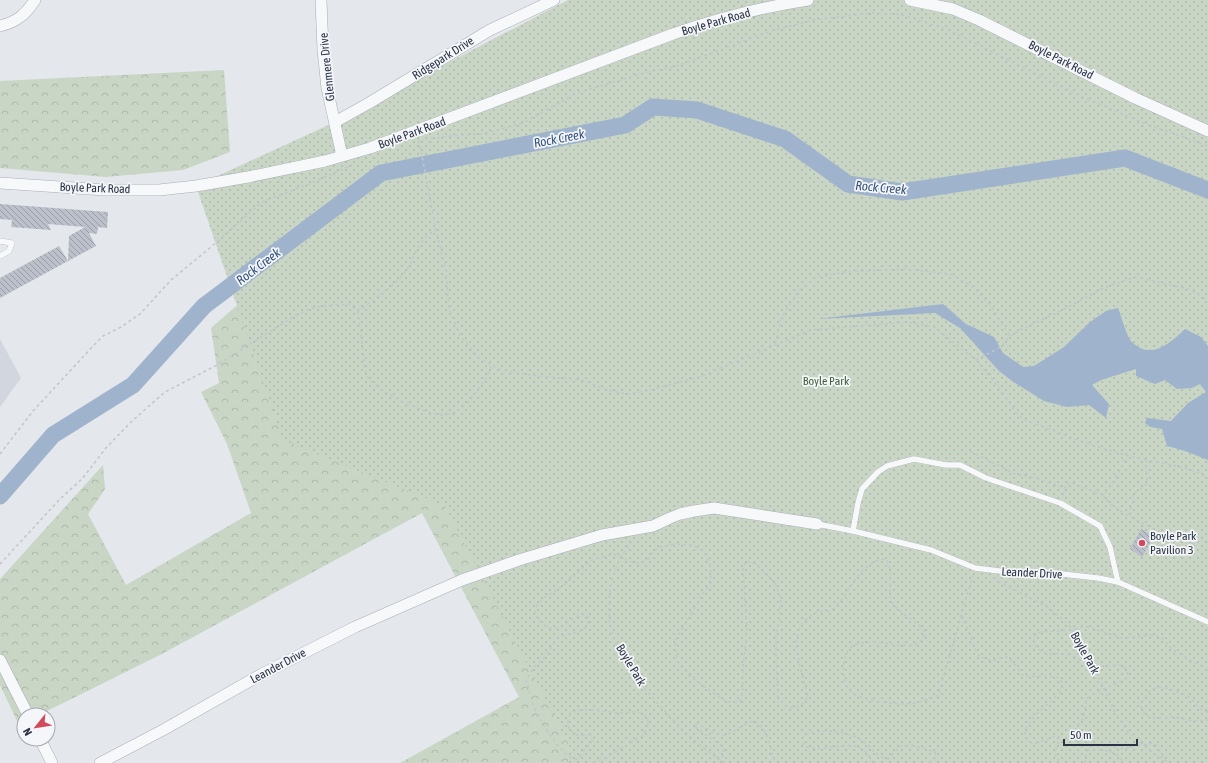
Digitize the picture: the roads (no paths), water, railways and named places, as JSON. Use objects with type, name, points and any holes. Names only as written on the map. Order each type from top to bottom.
[{"type":"street","points":[[0,26],[10,24],[23,16],[35,0]]},
{"type":"street","name":"Glenmere Drive","points":[[321,0],[323,50],[327,88],[342,156]]},
{"type":"street","name":"Ridgepark Drive","points":[[335,122],[369,104],[490,30],[554,0]]},
{"type":"street","name":"Boyle Park Road","points":[[0,183],[105,190],[159,190],[196,186],[248,177],[325,161],[370,148],[700,25],[775,6],[808,0]]},
{"type":"street","name":"Boyle Park Road","points":[[910,0],[953,9],[972,17],[1135,98],[1208,131]]},
{"type":"street","name":"Leander Drive","points":[[100,763],[163,730],[262,674],[348,630],[462,580],[527,557],[602,535],[653,526],[670,518],[694,511],[714,508],[818,524]]},
{"type":"street","points":[[0,660],[24,707]]},
{"type":"street","points":[[44,747],[52,763]]},
{"type":"lane","points":[[0,241],[12,243],[9,251],[0,256]]},
{"type":"lane","points":[[818,524],[853,531],[862,489],[878,472],[887,466],[914,459],[946,465],[960,465],[986,478],[1060,503],[1100,526],[1110,546],[1118,582]]},
{"type":"lane","name":"Leander Drive","points":[[853,531],[931,550],[975,568],[1016,573],[1054,573],[1118,582],[1208,622]]},
{"type":"water","points":[[943,304],[966,324],[994,337],[1003,353],[1023,367],[1034,366],[1064,347],[1090,322],[1106,311],[1118,308],[1130,340],[1146,350],[1160,348],[1173,340],[1185,329],[1201,337],[1208,346],[1208,460],[1167,446],[1162,429],[1150,427],[1145,423],[1147,418],[1171,421],[1188,403],[1206,392],[1200,384],[1192,388],[1177,389],[1165,380],[1155,384],[1136,376],[1136,369],[1101,380],[1092,385],[1109,404],[1106,418],[1089,405],[1067,407],[1044,401],[999,371],[960,328],[935,313],[817,319]]},
{"type":"waterway","name":"Rock Creek","points":[[0,496],[53,435],[133,385],[204,306],[381,173],[625,125],[653,107],[697,110],[785,139],[848,184],[902,192],[1125,158],[1208,190]]},
{"type":"place","name":"Boyle Park Pavilion 3","points":[[1142,543]]},
{"type":"park label","name":"Boyle Park","points":[[826,381]]}]
